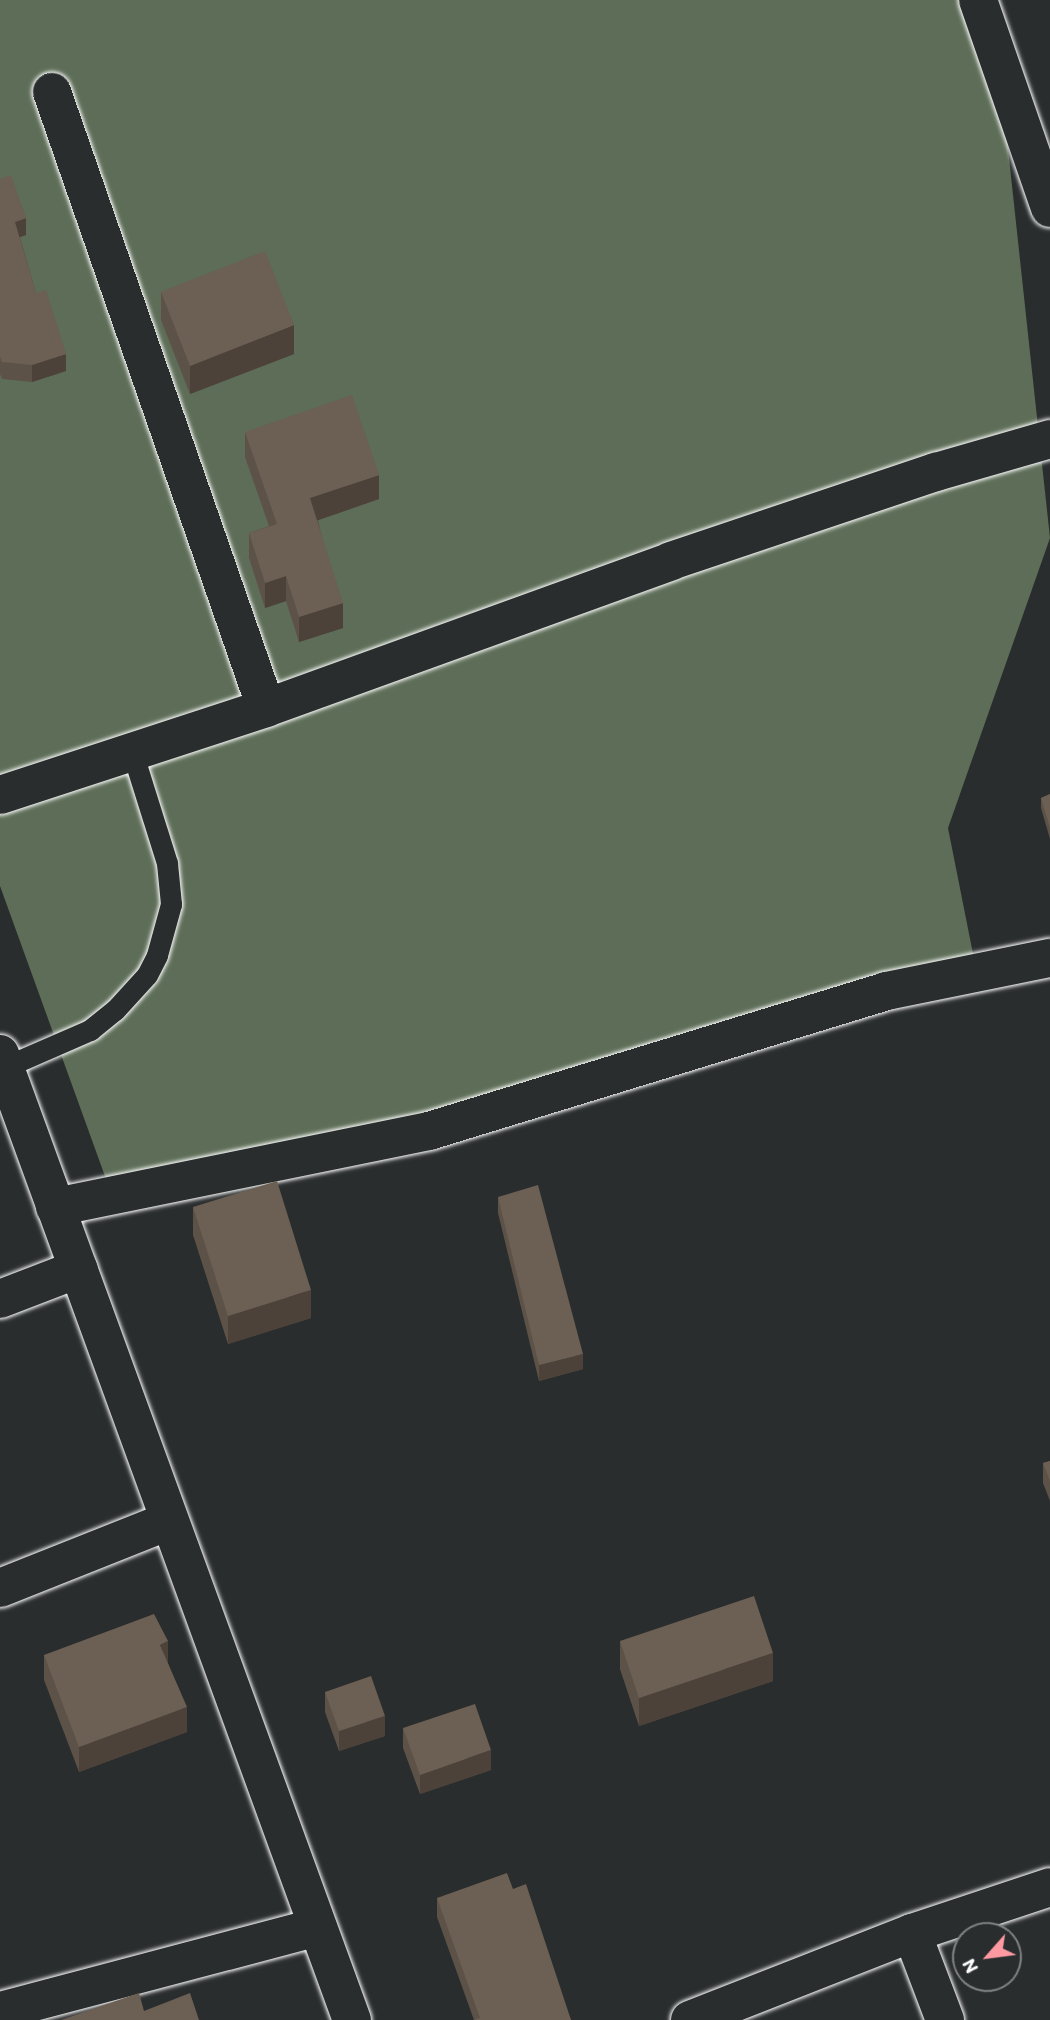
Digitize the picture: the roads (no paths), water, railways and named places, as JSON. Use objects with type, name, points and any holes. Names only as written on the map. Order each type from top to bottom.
[{"type":"street","points":[[978,0],[1039,140],[1050,208]]},
{"type":"street","points":[[52,92],[266,708]]},
{"type":"street","points":[[0,795],[266,708],[671,561],[936,472],[1050,439]]},
{"type":"street","points":[[55,1207],[429,1131],[886,990],[1050,958]]},
{"type":"street","points":[[2,1060],[352,2020]]},
{"type":"street","points":[[0,1299],[78,1269]]},
{"type":"street","points":[[0,1588],[168,1521]]},
{"type":"street","points":[[690,2020],[912,1933],[1050,1887]]},
{"type":"street","points":[[0,2011],[317,1927]]},
{"type":"street","points":[[912,1933],[945,2020]]},
{"type":"lane","points":[[2,1060],[90,1030],[115,1010],[147,975],[157,956],[171,904],[167,863],[132,751]]}]
